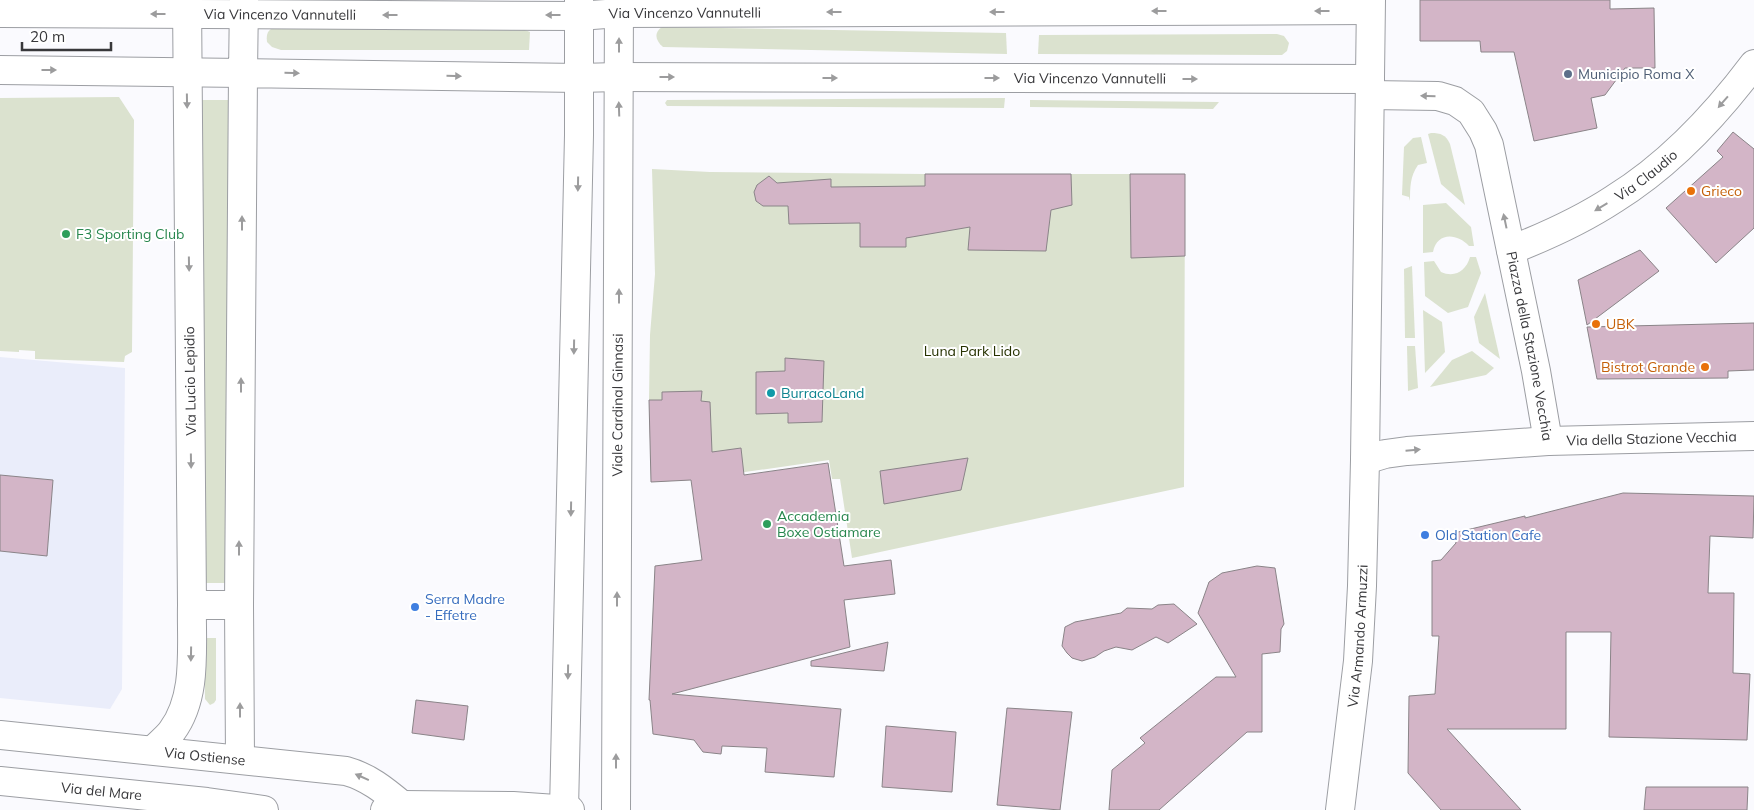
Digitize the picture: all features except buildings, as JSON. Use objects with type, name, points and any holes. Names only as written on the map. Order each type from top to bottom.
[{"type":"street","name":"Via Vincenzo Vannutelli","points":[[0,13],[187,7],[579,8],[1370,5]]},
{"type":"street","points":[[1366,460],[1370,5]]},
{"type":"street","name":"Via Lucio Lepidio","points":[[153,750],[180,720],[188,698],[190,680],[192,605],[187,7]]},
{"type":"street","points":[[240,759],[239,605],[244,7]]},
{"type":"street","name":"Viale Cardinal Ginnasi","points":[[616,810],[620,150],[619,7]]},
{"type":"street","points":[[406,808],[513,806],[566,810],[579,8]]},
{"type":"street","name":"Via Claudio","points":[[1511,250],[1580,219],[1637,184],[1682,146],[1706,122],[1754,64]]},
{"type":"street","name":"Via Vincenzo Vannutelli","points":[[0,70],[1370,87]]},
{"type":"street","name":"Piazza della Stazione Vecchia","points":[[1366,460],[1385,454],[1407,451],[1548,441],[1489,145],[1483,131],[1471,112],[1455,101],[1438,96],[1370,87]]},
{"type":"street","name":"Via della Stazione Vecchia","points":[[1548,441],[1754,436]]},
{"type":"street","name":"Via Armando Armuzzi","points":[[1340,810],[1359,646],[1366,460]]},
{"type":"street","points":[[192,605],[239,605]]},
{"type":"street","name":"Via Ostiense","points":[[0,735],[331,769],[358,775],[371,781],[406,808]]},
{"type":"street","name":"Via del Mare","points":[[0,781],[207,802],[264,810]]},
{"type":"shaded area","points":[[0,357],[125,368],[122,689],[110,709],[0,698]]},
{"type":"green space","points":[[276,26],[525,30],[530,32],[529,50],[281,50],[272,47],[267,42],[268,32]]},
{"type":"green space","points":[[662,27],[1006,33],[1007,54],[663,47],[656,37],[657,32]]},
{"type":"green space","points":[[1277,34],[1284,36],[1289,43],[1287,51],[1282,55],[1038,54],[1039,35]]},
{"type":"green space","name":"F3 Sporting Club","points":[[119,97],[134,120],[132,352],[125,356],[124,362],[35,359],[35,351],[0,351],[0,98]]},
{"type":"green space","points":[[1005,98],[1004,108],[667,106],[665,103],[667,100]]},
{"type":"green space","points":[[197,100],[233,100],[232,583],[196,583]]},
{"type":"green space","points":[[1030,100],[1219,102],[1213,109],[1030,107]]},
{"type":"green space","points":[[1428,134],[1443,135],[1450,144],[1465,205],[1441,184]]},
{"type":"green space","points":[[1421,137],[1427,163],[1418,165],[1413,173],[1410,201],[1409,197],[1402,195],[1404,147],[1413,138]]},
{"type":"green space","name":"Luna Park Lido","points":[[652,169],[710,172],[1185,174],[1184,487],[852,558],[840,479],[832,479],[829,460],[690,480],[651,482],[650,335],[655,274]]},
{"type":"green space","points":[[1446,203],[1471,227],[1474,246],[1469,246],[1459,239],[1448,237],[1443,238],[1435,245],[1433,252],[1423,253],[1423,205]]},
{"type":"green space","points":[[1470,257],[1476,257],[1481,273],[1468,307],[1448,313],[1425,296],[1424,262],[1434,261],[1441,272],[1455,274],[1466,266]]},
{"type":"green space","points":[[1412,266],[1415,338],[1405,338],[1404,269]]},
{"type":"green space","points":[[1485,293],[1500,359],[1479,343],[1474,317]]},
{"type":"green space","points":[[1423,310],[1442,322],[1445,352],[1425,373]]},
{"type":"green space","points":[[1407,346],[1415,346],[1418,388],[1408,391]]},
{"type":"green space","points":[[1472,351],[1494,368],[1486,375],[1430,387],[1452,360]]},
{"type":"green space","points":[[204,638],[216,638],[216,700],[210,705],[205,699]]},
{"type":"place","name":"Municipio Roma X","points":[[1568,74]]},
{"type":"place","name":"Grieco","points":[[1691,191]]},
{"type":"place","name":"F3 Sporting Club","points":[[66,234]]},
{"type":"place","name":"UBK","points":[[1596,324]]},
{"type":"place","name":"Bistrot Grande","points":[[1705,367]]},
{"type":"place","name":"BurracoLand","points":[[771,393]]},
{"type":"place","name":"Accademia Boxe Ostiamare","points":[[767,524]]},
{"type":"place","name":"Old Station Cafe","points":[[1425,535]]},
{"type":"place","name":"Serra Madre - Effetre","points":[[415,607]]}]
